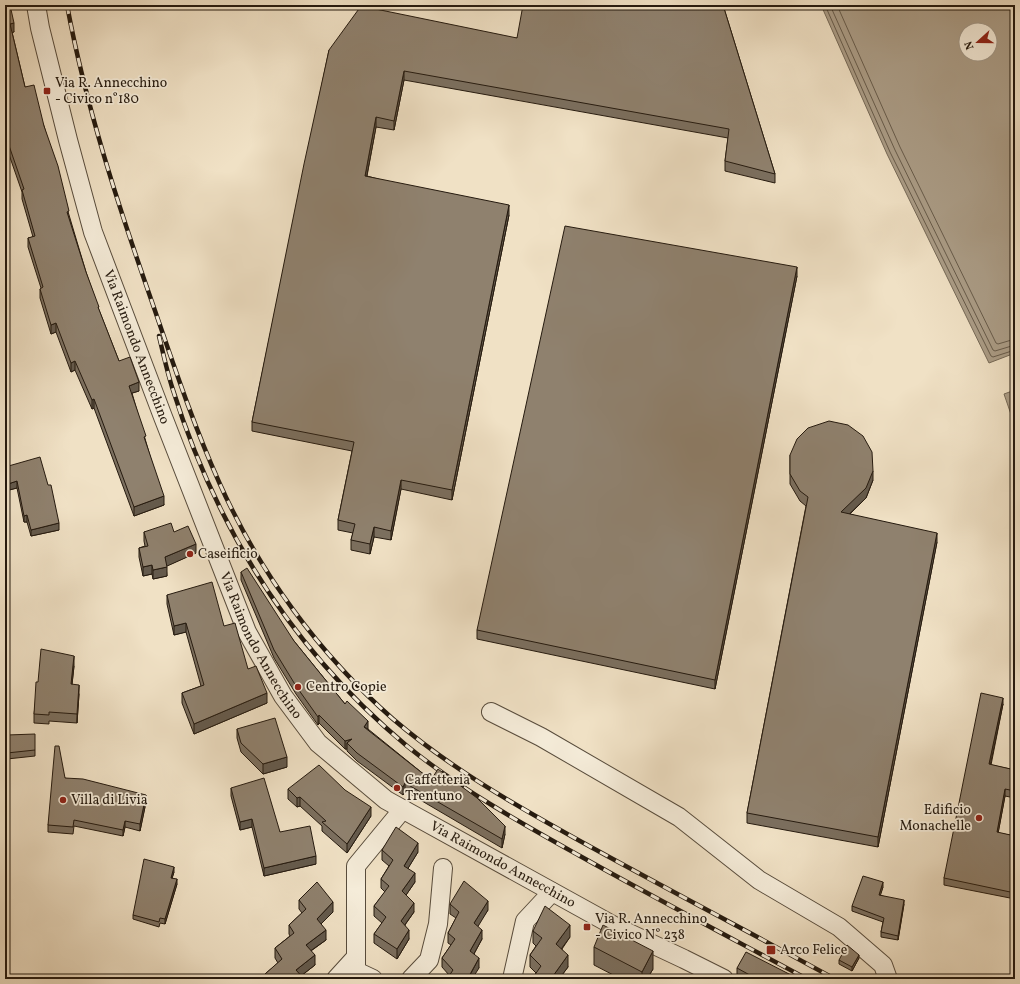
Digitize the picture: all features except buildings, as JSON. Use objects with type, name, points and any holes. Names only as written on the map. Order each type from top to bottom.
[{"type":"street","name":"Via Raimondo Annecchino","points":[[36,5],[40,28],[68,140],[94,232],[163,417],[247,632],[283,696],[318,743],[386,800],[616,927],[684,958],[724,979]]},
{"type":"street","points":[[491,712],[541,737],[679,817],[759,880],[839,927],[883,964],[888,979]]},
{"type":"street","points":[[373,979],[356,971],[356,866],[403,809]]},
{"type":"street","points":[[411,979],[429,960],[438,924],[443,868]]},
{"type":"street","points":[[512,979],[525,921],[552,892]]},
{"type":"street","points":[[336,979],[356,957]]},
{"type":"water","points":[[821,5],[1015,5],[1015,353],[989,363],[887,154]]},
{"type":"water","points":[[1015,390],[1015,426],[1004,394]]},
{"type":"railway","points":[[67,5],[93,118],[115,192],[139,266],[192,416],[219,482],[235,515],[253,548],[293,610],[340,667],[366,694],[415,737],[460,770],[556,827],[835,979]]},
{"type":"railway","points":[[159,336],[172,387],[190,439],[211,489],[236,538],[263,584],[294,628],[328,670],[366,709],[427,762],[491,805],[608,872],[807,979]]},
{"type":"place","name":"Via R. Annecchino - Civico n°180","points":[[47,91]]},
{"type":"place","name":"Caseificio","points":[[190,554]]},
{"type":"place","name":"Centro Copie","points":[[298,687]]},
{"type":"place","name":"Caffetteria Trentuno","points":[[397,788]]},
{"type":"place","name":"Villa di Livia","points":[[63,800]]},
{"type":"place","name":"Edificio Monachelle","points":[[979,818]]},
{"type":"place","name":"Via R. Annecchino - Civico N° 238","points":[[587,927]]},
{"type":"place","name":"Arco Felice","points":[[771,950]]}]
